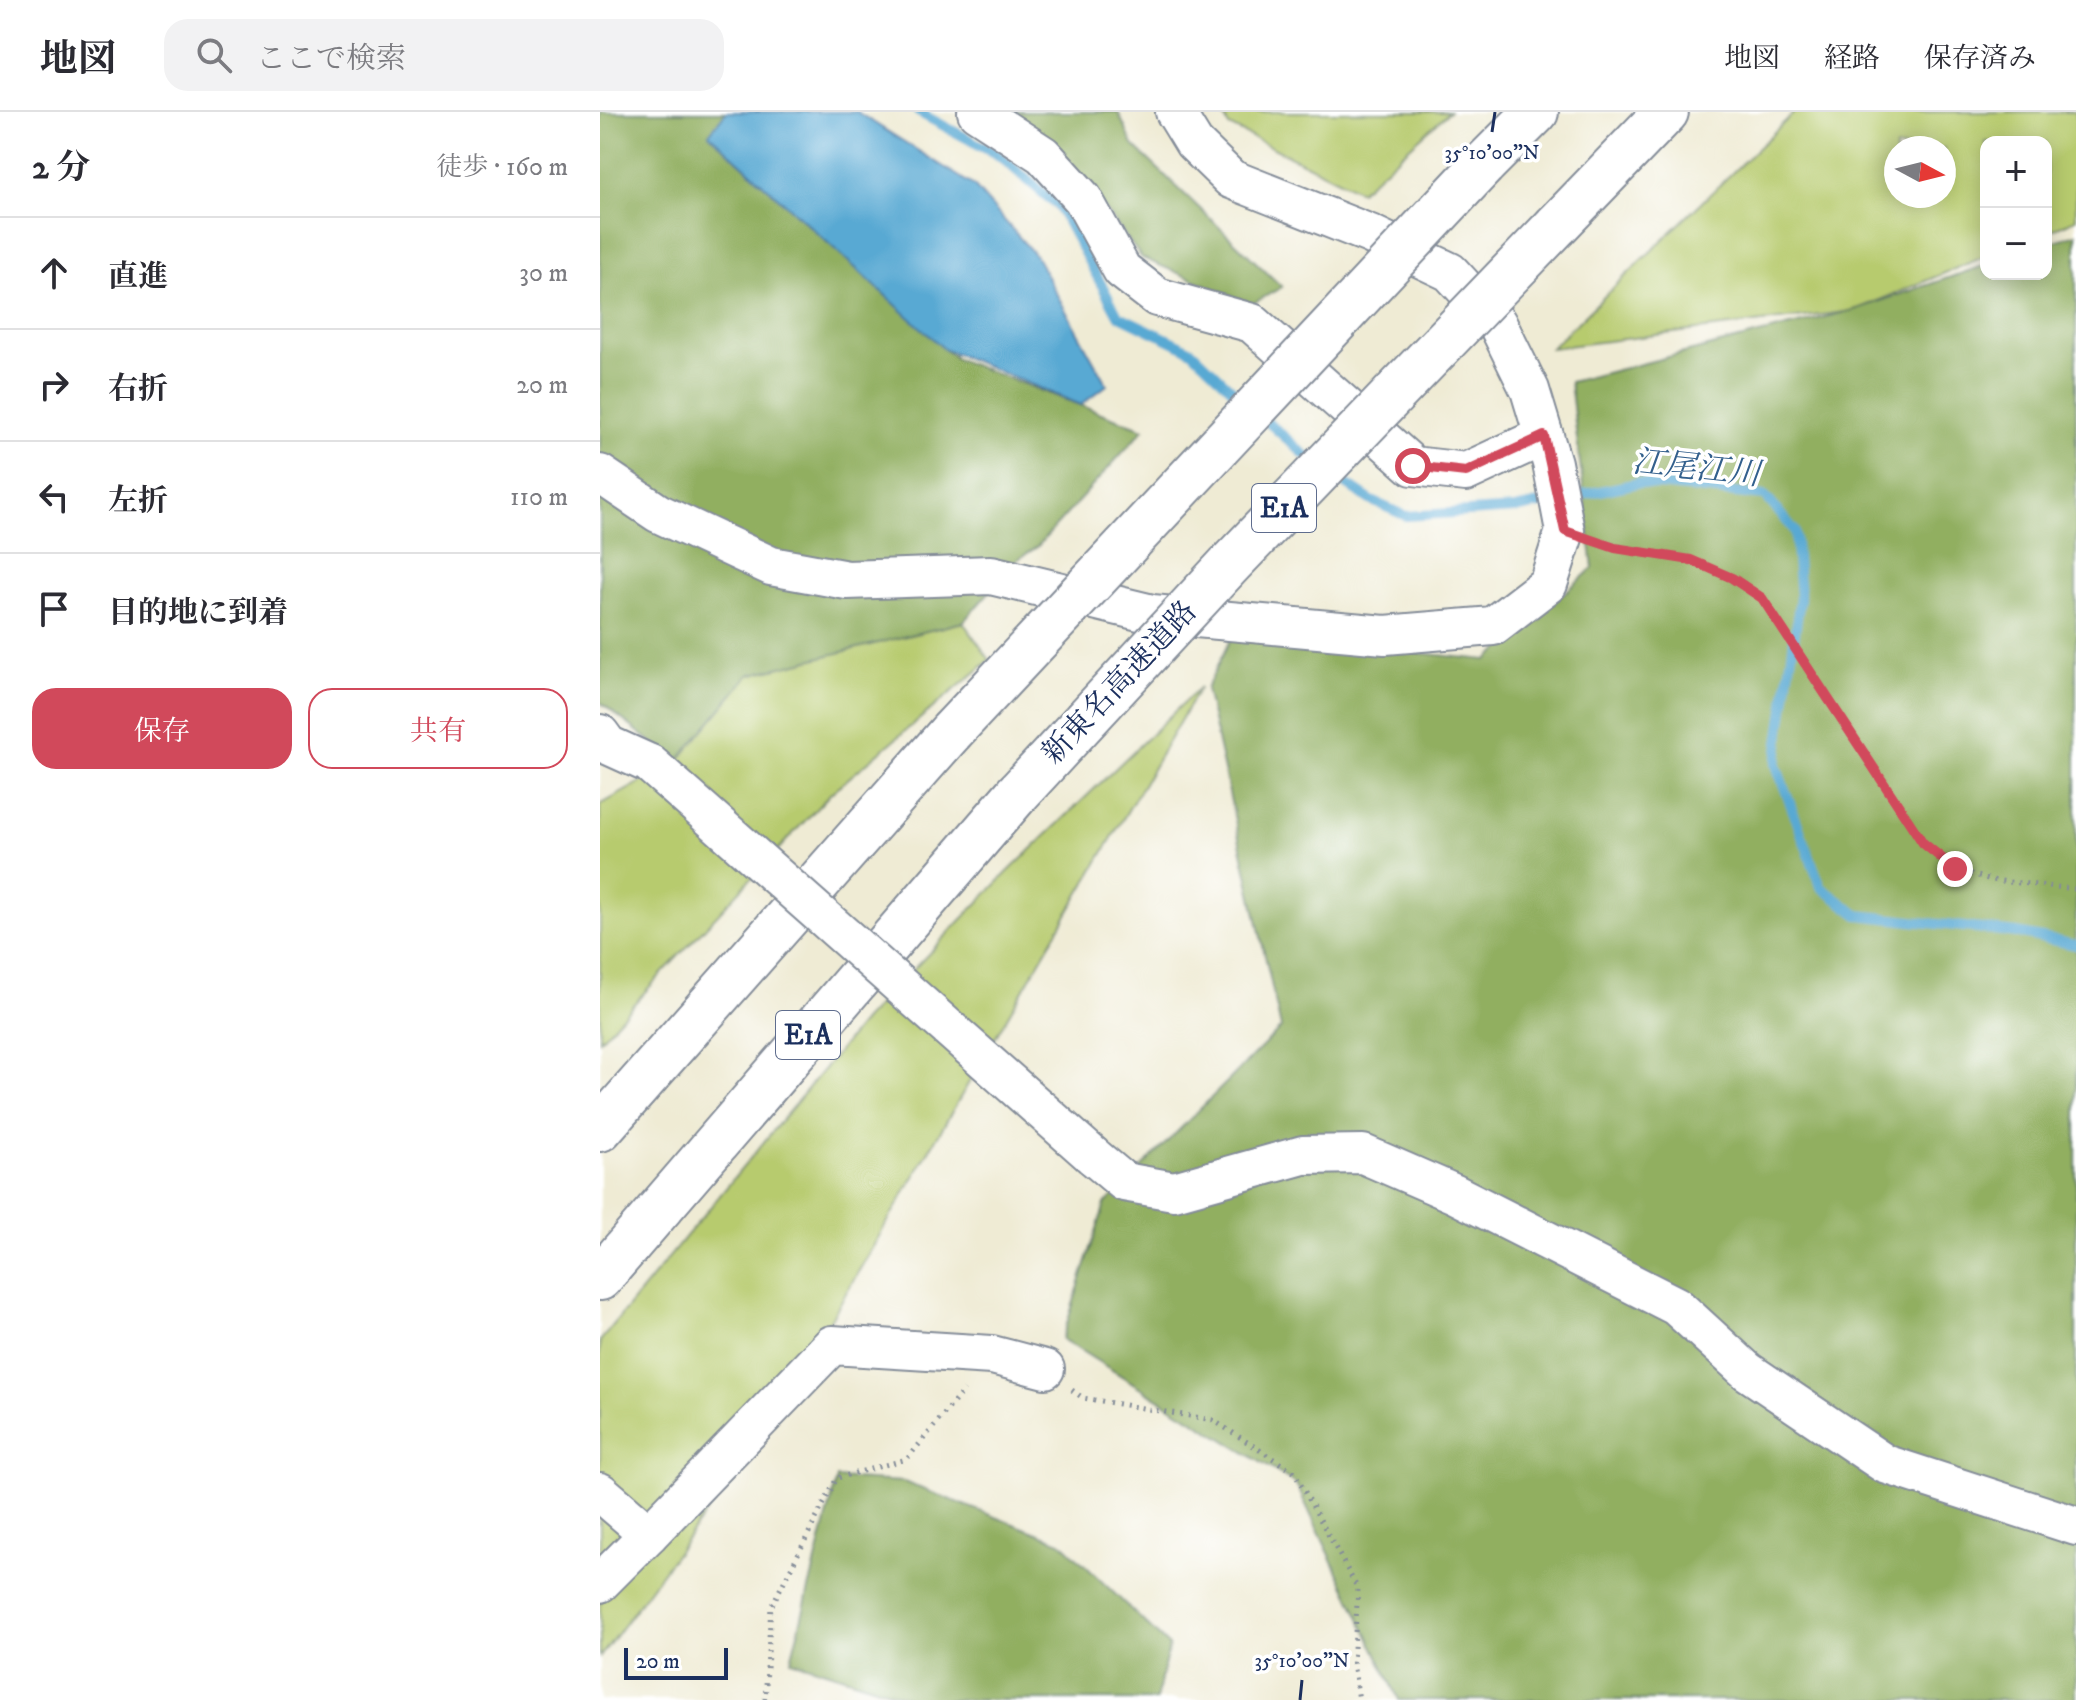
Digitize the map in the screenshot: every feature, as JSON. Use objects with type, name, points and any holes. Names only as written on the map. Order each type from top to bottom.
[{"type":"highway","points":[[600,1129],[951,732],[1536,112]]},
{"type":"highway","name":"新東名高速道路","points":[[600,1278],[1017,794],[1228,566],[1666,112]]},
{"type":"street","points":[[977,112],[1043,155],[1083,199],[1122,270],[1157,297],[1252,323],[1413,466],[1466,472],[1544,436]]},
{"type":"street","points":[[600,474],[658,513],[771,566],[847,580],[991,575],[1152,614],[1385,635],[1493,626],[1548,584],[1565,531],[1544,436],[1530,390],[1497,323],[1450,272],[1370,234],[1231,179],[1194,143],[1175,112]]},
{"type":"street","points":[[603,746],[650,764],[1124,1182],[1174,1191],[1303,1155],[1363,1154],[1455,1194],[1676,1306],[1747,1371],[1885,1464],[2076,1526]]},
{"type":"street","points":[[600,1583],[624,1512],[832,1345],[992,1355],[1045,1369]]},
{"type":"path","points":[[1565,531],[1615,548],[1691,560],[1732,578],[1762,598],[1923,843],[1955,869],[1991,880],[2076,889]]},
{"type":"path","points":[[765,1700],[771,1607],[837,1478],[907,1459],[992,1355]]},
{"type":"path","points":[[1045,1369],[1083,1398],[1213,1420],[1294,1472],[1358,1589],[1353,1663],[1359,1700]]},
{"type":"green space","points":[[600,112],[727,112],[710,135],[956,359],[1144,429],[1037,547],[1017,560],[963,622],[749,675],[677,762],[600,702]]},
{"type":"green space","points":[[1004,112],[1118,112],[1133,145],[1282,287],[1252,304],[1142,258],[1059,149]]},
{"type":"green space","points":[[1221,112],[1449,112],[1360,191],[1229,126]]},
{"type":"green space","points":[[1795,112],[2076,112],[2076,219],[2052,229],[2052,136],[1980,136],[1980,258],[1853,311],[1551,348]]},
{"type":"green space","points":[[2076,234],[2076,1700],[1399,1700],[1296,1484],[1062,1339],[1105,1204],[1281,1028],[1206,689],[1233,634],[1487,660],[1593,568],[1570,382],[1857,309],[1980,267],[1980,280],[2052,280],[2052,242]]},
{"type":"green space","points":[[963,622],[990,660],[831,793],[600,1040],[600,805],[677,762],[737,672]]},
{"type":"green space","points":[[1200,687],[763,1435],[600,1657],[600,1341],[865,1019],[1007,873]]},
{"type":"green space","points":[[837,1478],[904,1482],[1061,1542],[1169,1646],[1156,1700],[916,1700],[791,1660]]},
{"type":"water","points":[[726,112],[857,112],[974,186],[1035,255],[1107,385],[1081,405],[944,349],[709,134]]},
{"type":"waterway","name":"江尾江川","points":[[918,112],[998,155],[1059,207],[1118,315],[1192,351],[1247,404]]},
{"type":"waterway","name":"江尾江川","points":[[1262,417],[1313,462]]},
{"type":"waterway","name":"江尾江川","points":[[1330,473],[1370,500],[1406,516],[1515,509],[1638,483],[1765,496],[1795,531],[1800,598],[1776,765],[1821,887],[1858,915],[2017,933],[2076,945]]},
{"type":"route","points":[[1413,466],[1466,472],[1544,436],[1565,531],[1615,548],[1691,560],[1732,578],[1762,598],[1923,843],[1955,869]]}]
